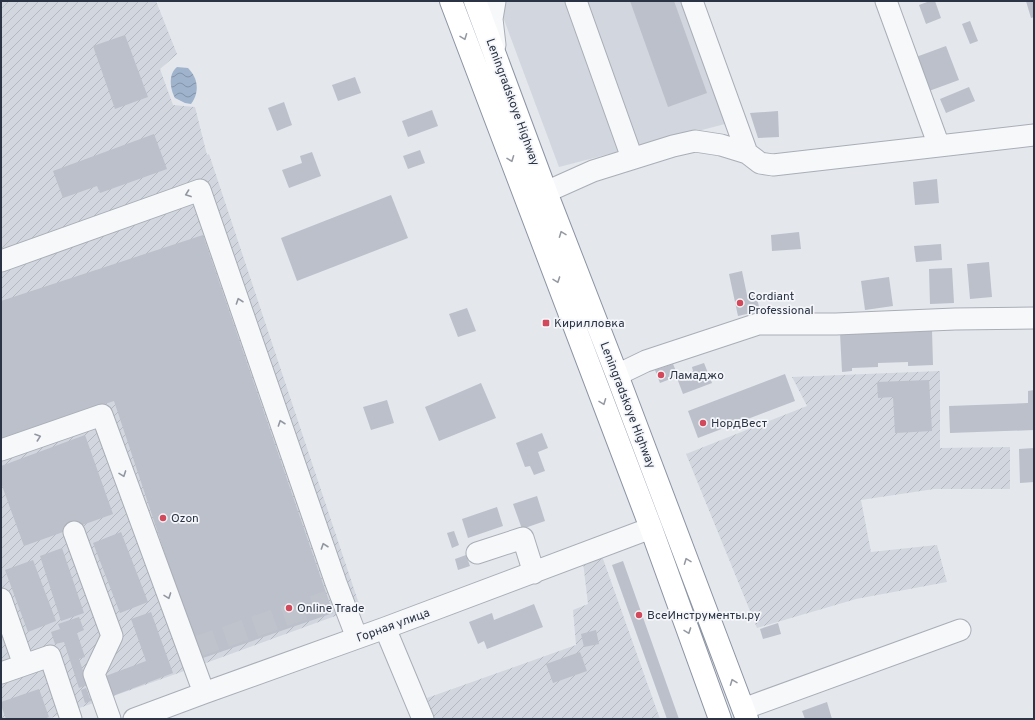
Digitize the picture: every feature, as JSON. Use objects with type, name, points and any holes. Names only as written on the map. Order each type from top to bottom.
[{"type":"highway","name":"Leningradskoye Highway","points":[[451,1],[651,528],[720,719]]},
{"type":"highway","name":"Leningradskoye Highway","points":[[475,1],[546,192],[617,374],[745,714]]},
{"type":"street","points":[[495,1],[492,19],[496,56]]},
{"type":"street","points":[[576,1],[632,158]]},
{"type":"street","points":[[692,1],[746,153]]},
{"type":"street","points":[[886,1],[939,146]]},
{"type":"street","points":[[546,192],[593,170],[673,146],[695,141],[721,145],[746,153],[760,163],[773,165],[1034,135]]},
{"type":"street","points":[[1,262],[200,190],[335,593],[357,638]]},
{"type":"street","points":[[617,374],[646,362],[758,324],[836,324],[955,319],[1034,318]]},
{"type":"street","points":[[1,450],[102,415],[189,644],[204,693]]},
{"type":"street","name":"Горная улица","points":[[134,719],[385,628],[651,528]]},
{"type":"street","points":[[74,532],[112,636],[94,674],[110,719]]},
{"type":"street","points":[[477,553],[523,538],[534,572]]},
{"type":"street","points":[[1,599],[24,665]]},
{"type":"street","points":[[385,628],[423,719]]},
{"type":"street","points":[[745,714],[960,630]]},
{"type":"street","points":[[1,673],[50,656],[71,719]]},
{"type":"shaded area","points":[[1,1],[156,1],[177,54],[160,69],[173,105],[195,107],[207,155],[209,154],[360,607],[48,719],[1,719]]},
{"type":"shaded area","points":[[497,1],[684,1],[725,124],[559,167]]},
{"type":"shaded area","points":[[940,371],[940,448],[1010,447],[1010,489],[934,489],[861,500],[871,552],[937,545],[947,582],[856,599],[757,628],[686,454],[807,406],[792,377]]},
{"type":"shaded area","points":[[602,556],[660,719],[435,719],[427,698],[576,645],[573,610],[588,604],[583,562]]},
{"type":"water","points":[[177,67],[188,68],[196,81],[196,95],[191,104],[175,98],[173,94],[171,78]]},
{"type":"building","points":[[630,1],[674,1],[707,93],[668,107]]},
{"type":"building","points":[[930,1],[935,1],[941,18],[926,24],[919,5]]},
{"type":"building","points":[[1026,1],[1034,1],[1034,17],[1031,18]]},
{"type":"building","points":[[970,21],[978,41],[970,44],[962,24]]},
{"type":"building","points":[[125,35],[148,97],[115,109],[93,46]]},
{"type":"building","points":[[946,46],[959,80],[929,91],[916,57]]},
{"type":"building","points":[[355,77],[361,93],[338,101],[332,85]]},
{"type":"building","points":[[969,87],[975,101],[946,113],[940,99]]},
{"type":"building","points":[[284,102],[292,125],[277,131],[268,108]]},
{"type":"building","points":[[432,110],[438,126],[408,137],[402,121]]},
{"type":"building","points":[[778,111],[779,137],[758,138],[750,113]]},
{"type":"building","points":[[154,134],[167,169],[100,193],[97,186],[63,198],[53,171]]},
{"type":"building","points":[[420,150],[425,163],[408,169],[403,156]]},
{"type":"building","points":[[312,152],[321,176],[289,188],[282,170],[302,163],[300,156]]},
{"type":"building","points":[[937,179],[939,203],[915,205],[913,182]]},
{"type":"building","points":[[391,195],[408,238],[297,281],[281,238]]},
{"type":"building","points":[[799,232],[801,249],[772,251],[771,235]]},
{"type":"building","points":[[203,235],[333,613],[200,659],[114,401],[1,438],[1,301]]},
{"type":"building","points":[[941,244],[942,260],[916,262],[914,246]]},
{"type":"building","points":[[989,262],[992,297],[970,299],[967,264]]},
{"type":"building","points":[[952,268],[954,303],[930,304],[929,269]]},
{"type":"building","points":[[742,271],[747,295],[756,294],[759,307],[750,309],[751,313],[738,316],[729,274]]},
{"type":"building","points":[[889,277],[893,306],[865,310],[861,281]]},
{"type":"building","points":[[467,308],[476,331],[458,337],[449,314]]},
{"type":"building","points":[[932,330],[933,365],[908,366],[908,362],[878,363],[878,367],[852,368],[852,371],[842,372],[840,333]]},
{"type":"building","points":[[704,363],[712,383],[683,394],[677,378],[693,371],[692,367]]},
{"type":"building","points":[[673,364],[678,376],[660,383],[655,370]]},
{"type":"building","points":[[785,374],[795,401],[698,438],[688,411]]},
{"type":"building","points":[[929,380],[932,431],[895,433],[893,397],[878,398],[877,382]]},
{"type":"building","points":[[481,383],[496,418],[439,441],[425,407]]},
{"type":"building","points":[[1034,390],[1034,430],[950,433],[949,406],[1028,403],[1028,391]]},
{"type":"building","points":[[387,400],[394,423],[371,430],[363,407]]},
{"type":"building","points":[[542,433],[548,448],[538,452],[545,471],[534,475],[530,466],[525,467],[516,443]]},
{"type":"building","points":[[85,435],[113,514],[24,546],[1,483],[1,466]]},
{"type":"building","points":[[1034,448],[1034,482],[1020,483],[1019,449]]},
{"type":"building","points":[[537,496],[545,521],[522,529],[513,504]]},
{"type":"building","points":[[497,507],[503,526],[468,538],[462,519]]},
{"type":"building","points":[[454,531],[459,545],[452,548],[447,533]]},
{"type":"building","points":[[121,532],[148,602],[120,613],[93,543]]},
{"type":"building","points":[[62,548],[84,613],[61,621],[40,556]]},
{"type":"building","points":[[466,555],[470,566],[458,570],[455,559]]},
{"type":"building","points":[[33,560],[56,621],[28,632],[5,570]]},
{"type":"building","points":[[623,561],[679,719],[667,719],[612,565]]},
{"type":"building","points":[[534,604],[543,627],[487,649],[484,641],[478,644],[469,622],[492,613],[494,620]]},
{"type":"building","points":[[151,612],[173,673],[110,697],[103,677],[146,661],[131,619]]},
{"type":"building","points":[[79,617],[84,630],[77,633],[85,657],[79,659],[88,685],[79,688],[64,642],[55,644],[51,632],[60,629],[58,624]]},
{"type":"building","points":[[778,623],[781,634],[763,639],[760,629]]},
{"type":"building","points":[[596,630],[599,644],[584,647],[581,634]]},
{"type":"building","points":[[580,652],[587,671],[553,683],[546,664]]},
{"type":"building","points":[[86,688],[91,701],[85,703],[81,690]]},
{"type":"building","points":[[39,689],[49,717],[44,719],[6,719],[1,702]]},
{"type":"building","points":[[827,702],[832,719],[805,719],[802,711]]},
{"type":"tunnel","points":[[196,647],[328,601]]},
{"type":"place","name":"Cordiant Professional","points":[[740,303]]},
{"type":"place","name":"Кирилловка","points":[[546,323]]},
{"type":"place","name":"Ламаджо","points":[[661,375]]},
{"type":"place","name":"НордВест","points":[[703,423]]},
{"type":"place","name":"Ozon","points":[[163,518]]},
{"type":"place","name":"Online Trade","points":[[289,608]]},
{"type":"place","name":"ВсеИнструменты.ру","points":[[639,615]]}]
